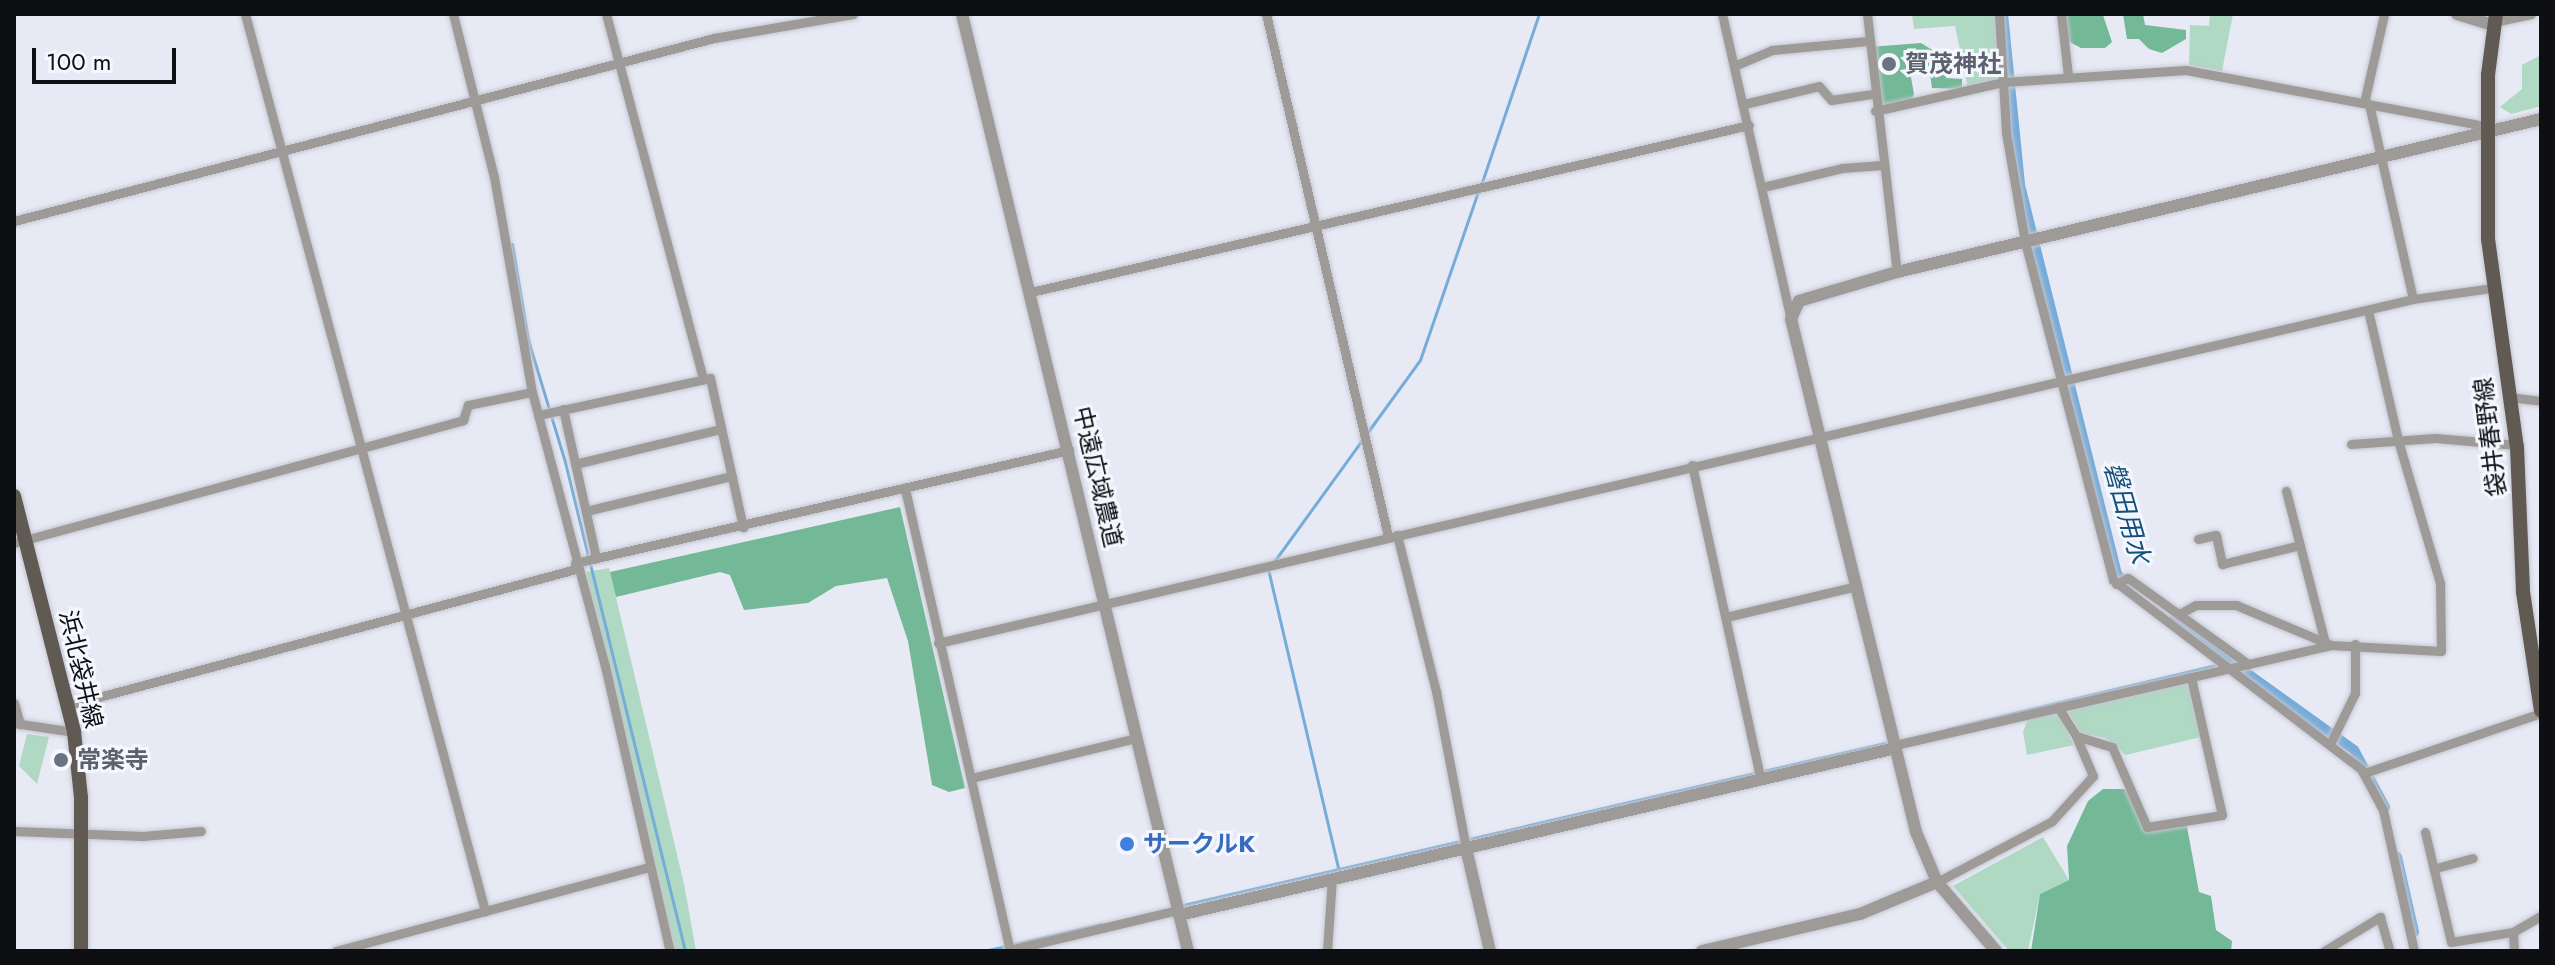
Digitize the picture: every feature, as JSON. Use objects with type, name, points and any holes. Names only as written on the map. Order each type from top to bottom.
[{"type":"main road","name":"袋井春野線","points":[[2495,21],[2490,129],[2492,288],[2517,445],[2523,592],[2541,712]]},
{"type":"main road","name":"浜北袋井線","points":[[14,496],[20,541],[69,705],[74,732],[80,834],[81,951]]},
{"type":"street","points":[[245,14],[485,911]]},
{"type":"street","points":[[453,14],[475,100],[532,392],[670,951]]},
{"type":"street","points":[[606,14],[703,379]]},
{"type":"street","points":[[14,221],[714,38],[853,14]]},
{"type":"street","name":"中遠広域農道","points":[[962,14],[1188,951]]},
{"type":"street","points":[[1266,14],[1392,536],[1436,691],[1466,848],[1490,951]]},
{"type":"street","points":[[1722,14],[1791,319],[1916,832],[1937,882],[1996,951]]},
{"type":"street","points":[[1867,14],[1872,94],[1897,272]]},
{"type":"street","points":[[1999,14],[2006,133],[2025,242],[2116,584],[2331,742],[2364,773],[2383,810],[2414,951]]},
{"type":"street","points":[[2061,14],[2068,75]]},
{"type":"street","points":[[2384,14],[2367,104],[2413,299]]},
{"type":"street","points":[[2457,14],[2495,21],[2531,14]]},
{"type":"street","points":[[1734,66],[1772,50],[1868,41]]},
{"type":"street","points":[[1875,111],[2004,82],[2068,75],[2097,79],[2186,70],[2490,129]]},
{"type":"street","points":[[1744,104],[1819,86],[1831,100],[1872,94]]},
{"type":"street","points":[[1791,319],[1807,295],[2541,119]]},
{"type":"street","points":[[1031,292],[1749,125]]},
{"type":"street","points":[[1763,187],[1842,168],[1882,165]]},
{"type":"street","points":[[938,643],[2413,299],[2492,288]]},
{"type":"street","points":[[905,489],[1010,951],[1466,848],[2328,644],[2441,651],[2440,583],[2398,440],[2368,310]]},
{"type":"street","points":[[539,415],[710,378],[743,527]]},
{"type":"street","points":[[20,541],[463,420],[468,405],[532,392]]},
{"type":"street","points":[[2509,397],[2541,401]]},
{"type":"street","points":[[563,409],[596,558]]},
{"type":"street","points":[[575,464],[721,429]]},
{"type":"street","points":[[2351,444],[2398,440],[2517,445]]},
{"type":"street","points":[[69,705],[406,616],[596,558],[743,527],[1069,450]]},
{"type":"street","points":[[1692,465],[1760,778]]},
{"type":"street","points":[[586,511],[732,476]]},
{"type":"street","points":[[2286,491],[2328,644]]},
{"type":"street","points":[[2198,539],[2216,535],[2222,564],[2300,545]]},
{"type":"street","points":[[2116,584],[2128,578],[2248,664]]},
{"type":"street","points":[[1726,617],[1857,586]]},
{"type":"street","points":[[2179,614],[2196,605],[2236,605],[2328,644]]},
{"type":"street","points":[[2331,742],[2355,693],[2355,644]]},
{"type":"street","points":[[2076,736],[2112,747],[2147,827],[2222,815],[2191,677]]},
{"type":"street","points":[[14,703],[17,724],[74,732]]},
{"type":"street","points":[[1702,951],[1860,914],[1937,882],[2052,821],[2093,776],[2076,736],[2058,707]]},
{"type":"street","points":[[2364,773],[2541,712]]},
{"type":"street","points":[[971,778],[1136,738]]},
{"type":"street","points":[[14,831],[80,834],[201,831]]},
{"type":"street","points":[[2425,832],[2436,868],[2451,942],[2513,932],[2541,916]]},
{"type":"street","points":[[2436,868],[2473,858]]},
{"type":"street","points":[[336,951],[650,867]]},
{"type":"street","points":[[1327,951],[1332,878]]},
{"type":"street","points":[[2324,951],[2380,917],[2390,951]]},
{"type":"street","points":[[2513,932],[2514,951]]},
{"type":"green space","points":[[1912,14],[1995,14],[2004,82],[1968,88],[1955,26],[1914,29]]},
{"type":"green space","points":[[2061,14],[2119,14],[2103,15],[2112,42],[2105,48],[2081,48],[2064,39]]},
{"type":"green space","points":[[2123,14],[2143,14],[2145,25],[2186,30],[2186,39],[2162,53],[2149,49],[2139,39],[2127,39]]},
{"type":"green space","points":[[2210,14],[2233,14],[2222,71],[2189,65],[2190,25],[2209,26]]},
{"type":"green space","points":[[1921,43],[1942,56],[1946,78],[1962,79],[1962,89],[1932,88],[1929,66],[1919,59],[1909,66],[1914,94],[1910,106],[1875,111],[1869,47]]},
{"type":"green space","points":[[2541,55],[2541,106],[2511,114],[2500,107],[2522,89],[2522,65]]},
{"type":"green space","points":[[900,507],[965,788],[949,792],[932,785],[908,641],[887,578],[836,586],[808,603],[744,610],[730,575],[720,572],[616,597],[610,572]]},
{"type":"green space","points":[[609,568],[684,884],[696,951],[673,951],[586,572]]},
{"type":"green space","points":[[2189,683],[2201,737],[2126,755],[2106,738],[2080,733],[2068,711]]},
{"type":"green space","points":[[2058,713],[2074,745],[2027,755],[2023,732],[2028,719]]},
{"type":"green space","points":[[27,734],[49,737],[37,784],[19,766]]},
{"type":"green space","points":[[2103,789],[2125,789],[2150,830],[2186,821],[2199,892],[2211,896],[2216,930],[2232,941],[2231,951],[2031,951],[2040,894],[2069,880],[2067,846],[2088,801]]},
{"type":"green space","points":[[2043,837],[2069,880],[2040,894],[2028,951],[2009,951],[1953,886]]},
{"type":"waterway","points":[[1481,185],[1539,14]]},
{"type":"waterway","name":"磐田用水","points":[[2003,14],[2020,185],[2117,574],[2128,587]]},
{"type":"waterway","points":[[1367,433],[1420,360],[1478,192]]},
{"type":"waterway","points":[[512,244],[528,340],[565,462],[685,951]]},
{"type":"waterway","points":[[1273,563],[1362,440]]},
{"type":"waterway","points":[[1268,569],[1338,868]]},
{"type":"waterway","name":"磐田用水","points":[[2173,620],[2354,750],[2385,807]]},
{"type":"waterway","points":[[1947,729],[2220,664]]},
{"type":"waterway","points":[[1183,905],[1889,742]]},
{"type":"waterway","name":"磐田用水","points":[[2397,857],[2414,932]]},
{"type":"waterway","points":[[984,951],[1101,924]]},
{"type":"place","name":"賀茂神社","points":[[1889,64]]},
{"type":"place","name":"常楽寺","points":[[61,760]]},
{"type":"place","name":"サークルK","points":[[1127,844]]}]
